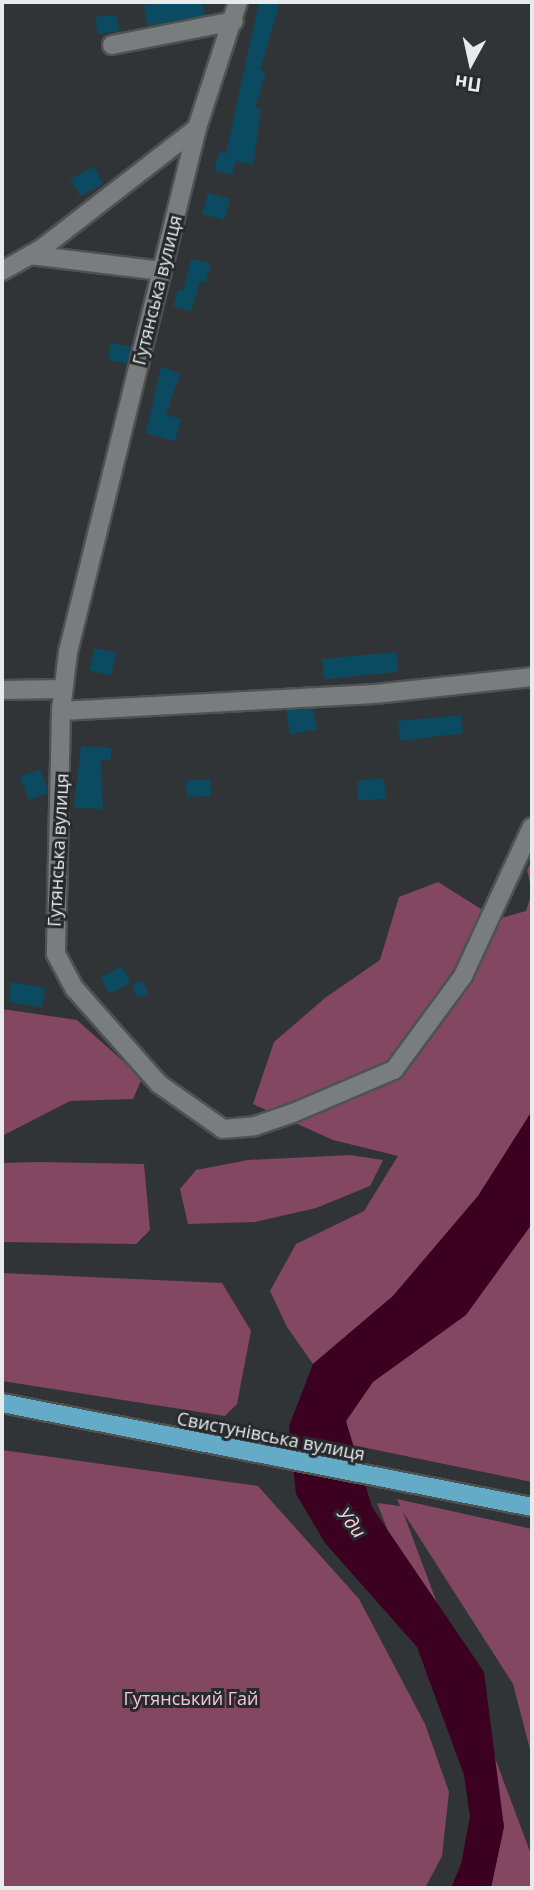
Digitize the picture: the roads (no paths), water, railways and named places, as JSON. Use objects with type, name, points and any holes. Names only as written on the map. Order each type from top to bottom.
[{"type":"main road","name":"Свистунівська вулиця","points":[[2,1403],[258,1456],[532,1507]]},
{"type":"street","name":"Гутянська вулиця","points":[[238,2],[197,128],[62,689],[56,954],[75,989],[159,1084],[223,1129],[255,1126],[293,1113],[394,1070],[463,976],[532,827]]},
{"type":"street","points":[[112,45],[234,21]]},
{"type":"street","points":[[2,271],[30,255],[197,128]]},
{"type":"street","points":[[30,255],[162,271]]},
{"type":"street","points":[[61,711],[376,694],[532,677]]},
{"type":"street","points":[[2,690],[62,689]]},
{"type":"water","name":"Уди","points":[[532,1111],[532,1224],[466,1315],[373,1382],[346,1421],[372,1507],[484,1672],[504,1827],[491,1888],[451,1888],[461,1864],[470,1817],[464,1775],[417,1647],[325,1543],[296,1494],[289,1426],[313,1364],[393,1296],[478,1196]]},
{"type":"park label","name":"Гутянський Гай","points":[[191,1698]]}]
